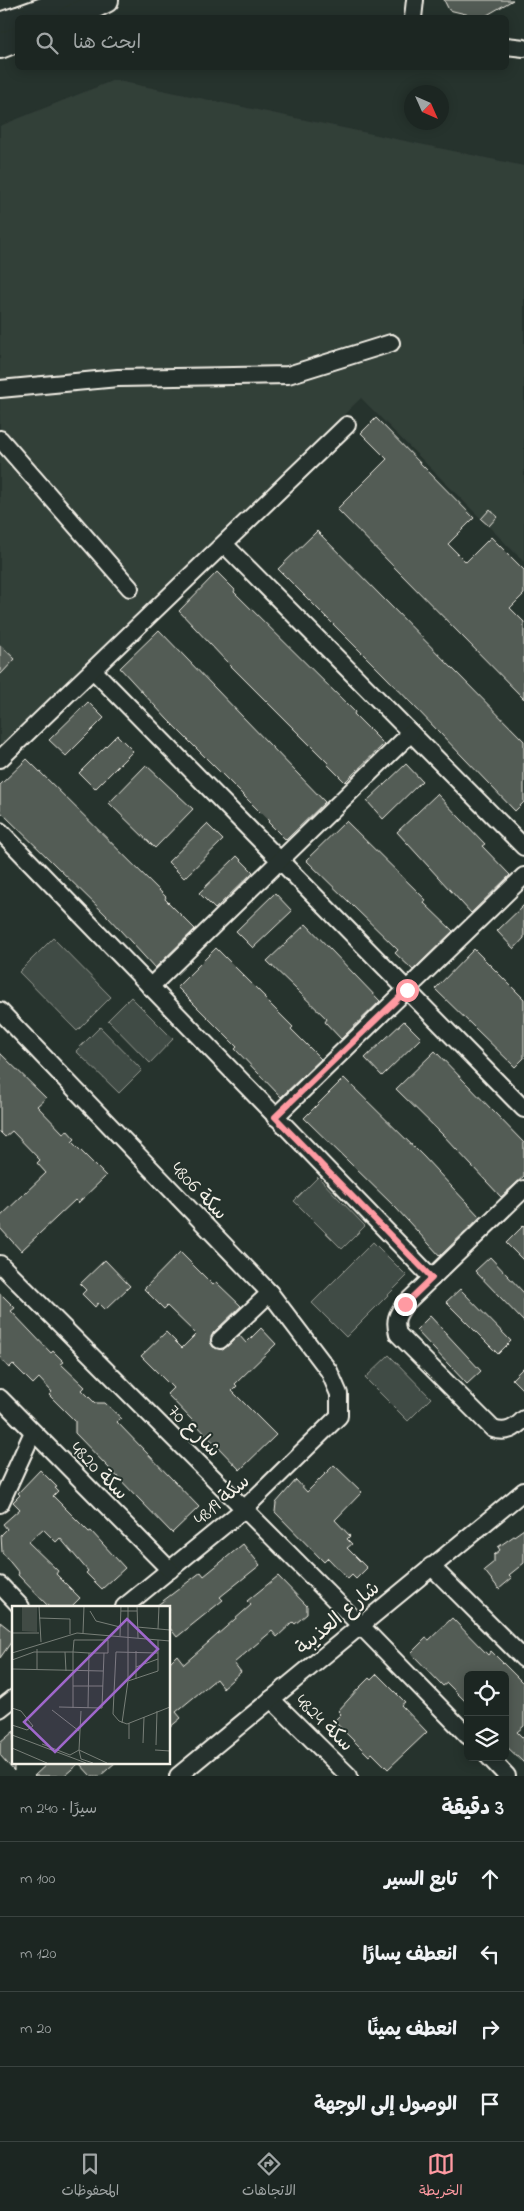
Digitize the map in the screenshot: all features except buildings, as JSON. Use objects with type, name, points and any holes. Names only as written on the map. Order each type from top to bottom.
[{"type":"highway","points":[[29,15],[71,0]]},
{"type":"highway","points":[[76,15],[106,0]]},
{"type":"highway","points":[[0,25],[15,20]]},
{"type":"highway","points":[[0,46],[15,40]]},
{"type":"street","points":[[413,15],[415,0]]},
{"type":"street","points":[[509,46],[524,48]]},
{"type":"street","points":[[0,389],[118,378],[288,375],[391,343]]},
{"type":"street","points":[[0,759],[347,425]]},
{"type":"street","points":[[0,439],[130,588]]},
{"type":"street","points":[[224,544],[524,847]]},
{"type":"street","points":[[93,670],[524,1109]]},
{"type":"street","points":[[150,987],[411,733]]},
{"type":"street","points":[[0,831],[432,1278]]},
{"type":"street","points":[[275,1117],[524,876]]},
{"type":"street","name":"سكة 4806","points":[[0,1011],[270,1293],[329,1371],[339,1394],[339,1416]]},
{"type":"street","points":[[524,1189],[405,1304],[396,1315],[395,1325],[398,1334],[494,1430],[500,1432],[509,1431],[524,1419]]},
{"type":"street","name":"شارع 70","points":[[0,1264],[464,1732]]},
{"type":"street","points":[[220,1340],[270,1293]]},
{"type":"street","name":"سكة 4820","points":[[0,1398],[170,1570]]},
{"type":"street","name":"سكة 4819","points":[[125,1606],[244,1509],[339,1416]]},
{"type":"street","points":[[0,1504],[33,1432]]},
{"type":"street","name":"شارع العذيبة","points":[[178,1776],[524,1491]]},
{"type":"street","points":[[432,1566],[521,1651]]},
{"type":"street","points":[[0,1585],[20,1606]]},
{"type":"street","name":"سكة 4824","points":[[271,1699],[349,1776]]},
{"type":"street","points":[[0,1709],[12,1700]]},
{"type":"street","points":[[493,1761],[507,1776]]},
{"type":"shaded area","points":[[114,80],[524,166],[524,562],[361,398],[0,751],[0,126]]},
{"type":"shaded area","points":[[53,938],[111,997],[77,1031],[19,972]]},
{"type":"shaded area","points":[[131,997],[173,1039],[150,1063],[108,1020]]},
{"type":"shaded area","points":[[100,1027],[142,1070],[119,1093],[76,1051]]},
{"type":"shaded area","points":[[318,1177],[365,1226],[342,1249],[294,1201]]},
{"type":"shaded area","points":[[373,1242],[407,1276],[346,1337],[312,1303]]},
{"type":"shaded area","points":[[389,1355],[431,1398],[408,1421],[365,1378]]},
{"type":"route","points":[[405,1304],[432,1278],[275,1117],[407,990]]}]
